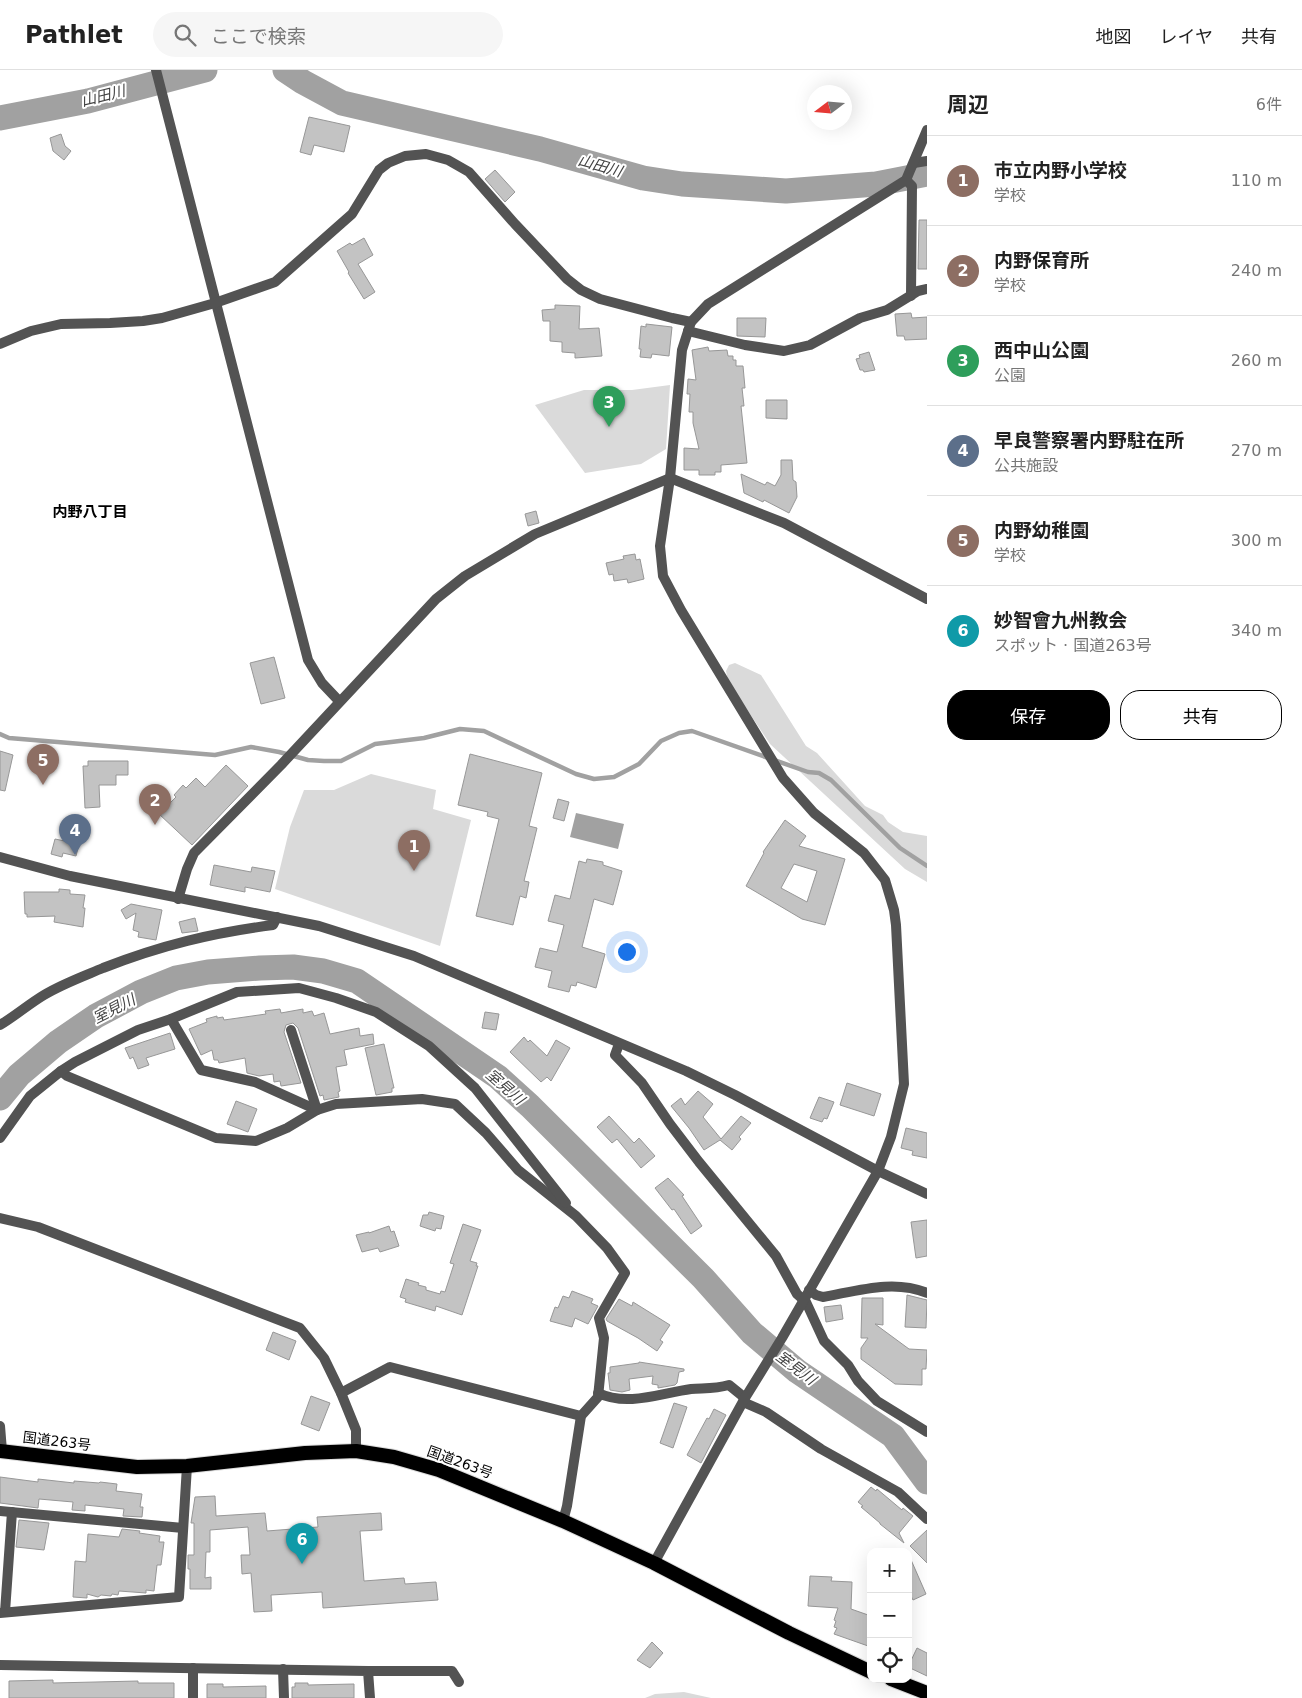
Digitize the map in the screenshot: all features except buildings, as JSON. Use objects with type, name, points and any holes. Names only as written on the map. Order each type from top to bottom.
[{"type":"highway","name":"国道263号","points":[[1,1451],[137,1468],[187,1466],[305,1453],[356,1451],[394,1457],[439,1470],[563,1521],[654,1563],[867,1670]]},
{"type":"highway","points":[[901,1683],[927,1693]]},
{"type":"street","points":[[156,71],[308,660],[322,683],[339,701]]},
{"type":"street","points":[[654,1563],[744,1400],[878,1171],[891,1137],[904,1084],[896,925],[894,910],[885,880],[864,853],[806,805],[783,778],[681,610],[663,576],[660,546],[670,478],[682,350],[690,327],[708,304],[906,180],[927,130]]},
{"type":"street","points":[[0,344],[31,330],[61,324],[144,321],[162,318],[216,303],[275,282],[352,214],[379,170],[388,163],[406,156],[426,154],[448,160],[469,172],[515,224],[581,290],[600,299],[672,318],[690,327],[745,345],[784,351],[810,345],[860,318],[887,310],[918,291],[927,289]]},
{"type":"street","points":[[914,163],[927,161]]},
{"type":"street","points":[[906,180],[912,186],[911,296]]},
{"type":"street","points":[[178,899],[187,868],[194,853],[281,765],[436,599],[465,576],[535,534],[670,478],[784,523],[927,599]]},
{"type":"street","points":[[0,857],[70,876],[319,926],[414,956],[686,1071],[878,1171],[927,1194]]},
{"type":"street","points":[[0,1025],[45,994],[107,967],[181,941],[227,931],[273,925],[277,917]]},
{"type":"street","points":[[0,1138],[6,1127],[30,1096],[75,1062],[138,1030],[171,1019],[237,992],[299,988],[336,998],[376,1012],[429,1046],[475,1088],[576,1216],[606,1248],[625,1273],[599,1318],[604,1338],[598,1397],[581,1416],[563,1521]]},
{"type":"street","points":[[171,1019],[201,1070],[255,1082],[316,1110]]},
{"type":"street","points":[[291,1030],[316,1110]]},
{"type":"street","points":[[619,1044],[615,1055],[642,1083],[699,1162],[776,1256],[797,1294],[806,1302],[824,1341],[848,1365],[869,1394],[927,1432]]},
{"type":"street","points":[[61,1071],[67,1076],[216,1138],[256,1141],[287,1128],[316,1110],[336,1104],[422,1099],[455,1104],[486,1133],[518,1170],[576,1216]]},
{"type":"street","points":[[0,1218],[38,1227],[300,1328],[324,1358],[341,1393],[356,1430],[356,1451]]},
{"type":"street","points":[[809,1290],[823,1297],[883,1286],[912,1288],[927,1293]]},
{"type":"street","points":[[341,1393],[390,1367],[581,1416]]},
{"type":"street","points":[[598,1393],[606,1397],[635,1399],[692,1389],[716,1389],[729,1385],[744,1400],[766,1412],[822,1449],[898,1492],[927,1519]]},
{"type":"street","points":[[0,1426],[1,1451]]},
{"type":"street","points":[[12,1512],[2,1612],[179,1597],[187,1466]]},
{"type":"street","points":[[0,1511],[183,1528]]},
{"type":"street","points":[[0,1665],[452,1671],[460,1682]]},
{"type":"street","points":[[193,1668],[193,1698]]},
{"type":"street","points":[[283,1670],[284,1698]]},
{"type":"street","points":[[368,1670],[370,1698]]},
{"type":"shaded area","points":[[670,385],[666,449],[641,464],[585,473],[535,405],[584,390],[632,390]]},
{"type":"shaded area","points":[[735,663],[761,675],[806,746],[817,753],[865,806],[883,815],[888,822],[903,832],[927,836],[927,882],[905,869],[770,744],[728,681],[726,671],[729,665]]},
{"type":"shaded area","points":[[371,774],[436,790],[433,809],[471,820],[440,946],[275,889],[290,827],[304,790],[334,790]]},
{"type":"shaded area","points":[[576,813],[624,824],[618,849],[570,837]]},
{"type":"shaded area","points":[[684,1692],[711,1698],[645,1698],[655,1694]]},
{"type":"waterway","name":"山田川","points":[[0,118],[88,101],[205,70]]},
{"type":"waterway","name":"山田川","points":[[285,70],[342,103],[540,149],[643,178],[682,184],[786,191],[876,184],[927,174]]},
{"type":"waterway","points":[[0,734],[9,738],[215,755],[251,747],[308,760],[341,761],[375,744],[424,738],[460,729],[484,731],[576,774],[594,779],[614,777],[639,764],[661,741],[679,733],[692,731],[808,772],[819,773],[831,780],[900,848],[927,866]]},
{"type":"waterway","name":"室見川","points":[[0,1098],[19,1075],[58,1042],[96,1016],[141,992],[176,978],[208,972],[293,967],[323,971],[357,981],[498,1077],[530,1106],[703,1278],[752,1333],[797,1371],[893,1436],[927,1482]]},
{"type":"place","name":"西中山公園","points":[[609,427]]},
{"type":"place","name":"内野幼稚園","points":[[43,785]]},
{"type":"place","name":"内野保育所","points":[[155,825]]},
{"type":"place","name":"早良警察署内野駐在所","points":[[75,855]]},
{"type":"place","name":"市立内野小学校","points":[[414,871]]},
{"type":"place","name":"妙智會九州教会","points":[[302,1564]]},
{"type":"district","name":"内野八丁目","points":[[90,512]]}]
